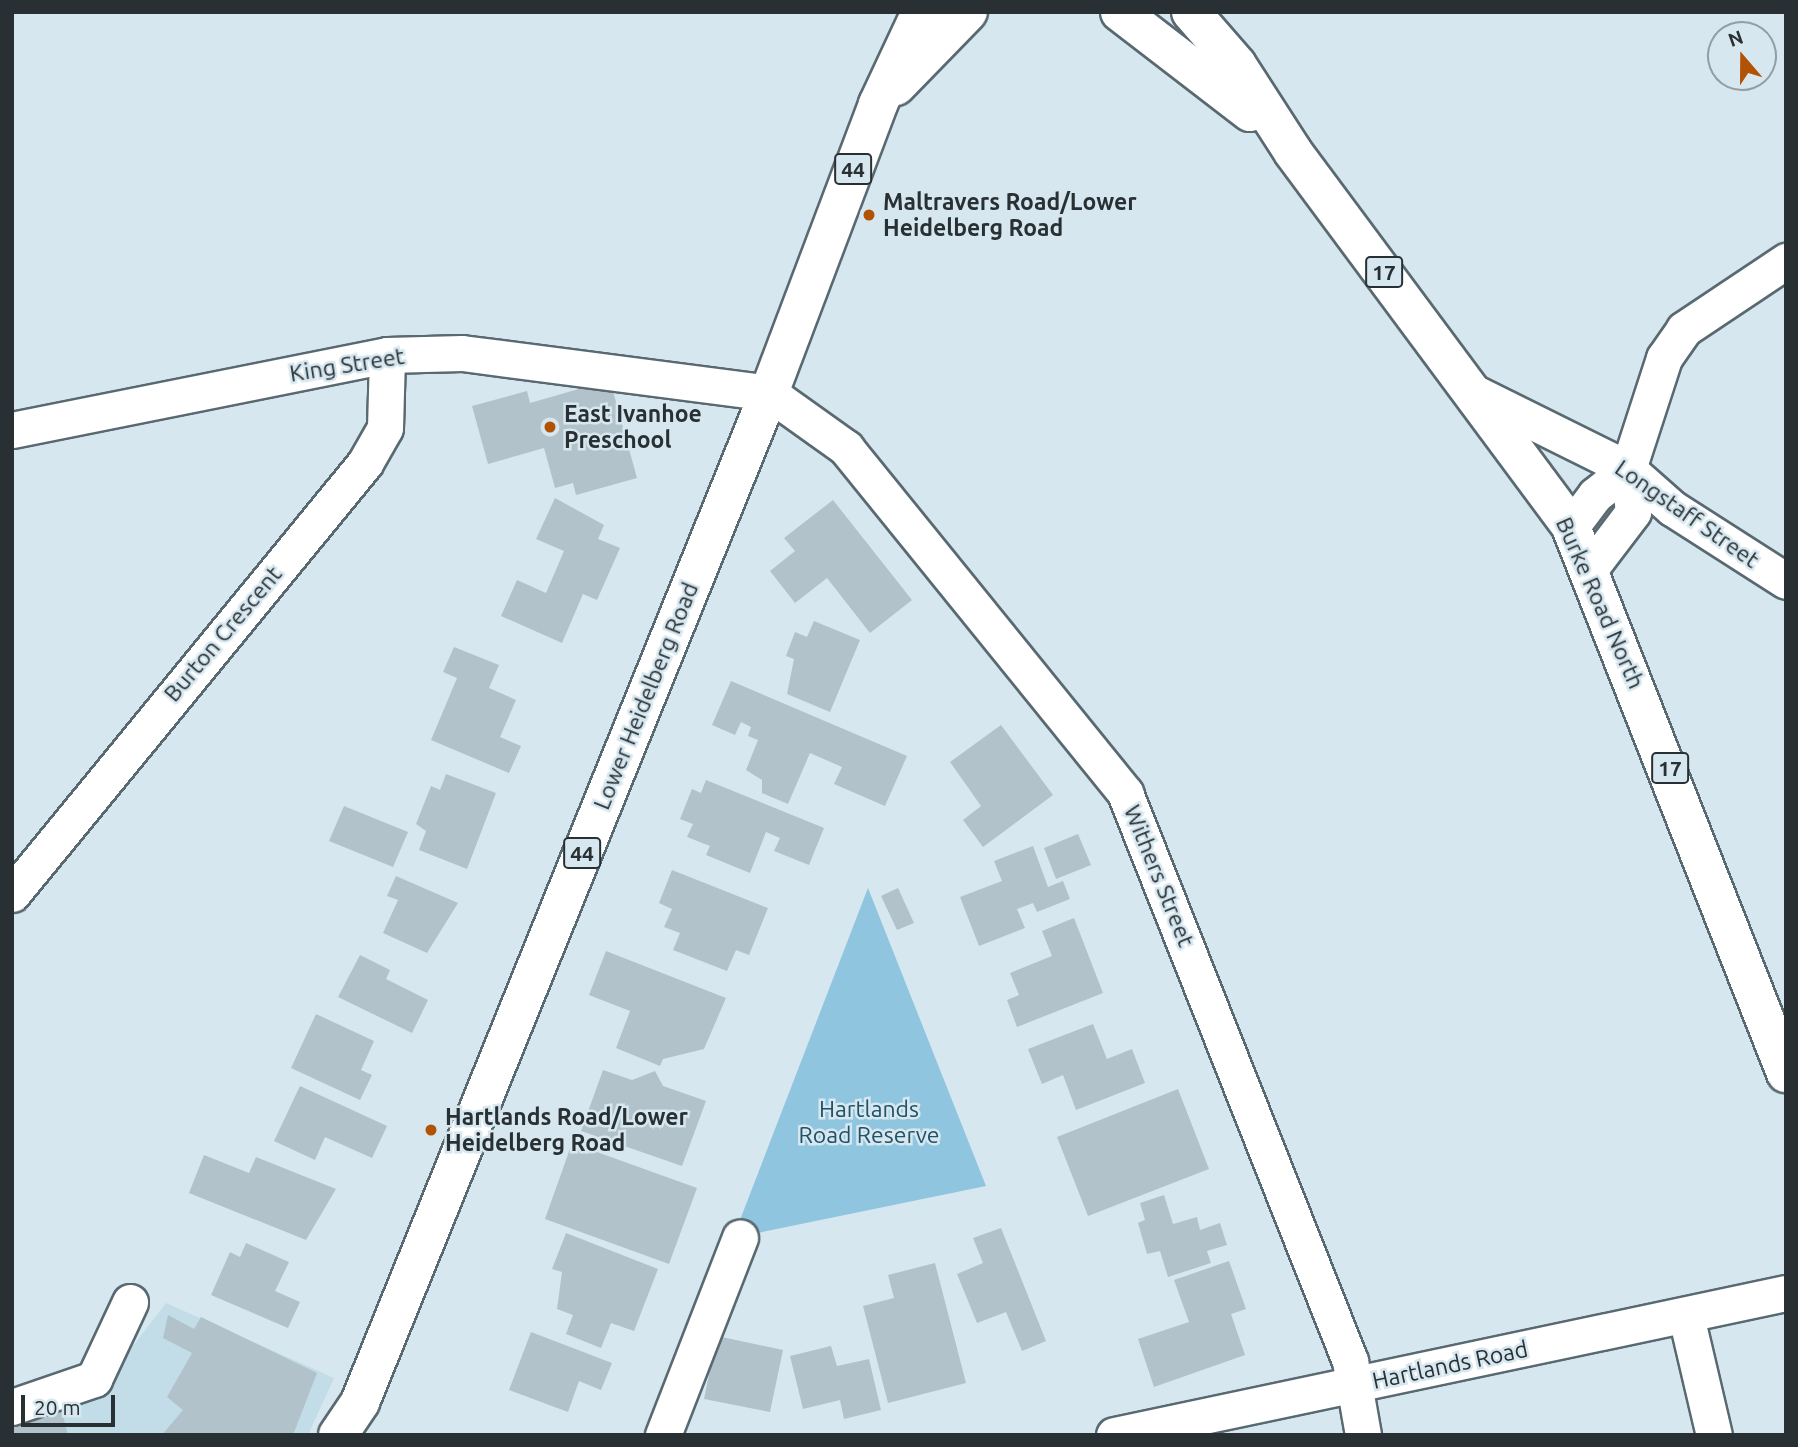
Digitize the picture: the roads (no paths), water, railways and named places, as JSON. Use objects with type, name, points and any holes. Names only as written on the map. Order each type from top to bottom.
[{"type":"main road","name":"Lower Heidelberg Road","points":[[338,1435],[358,1418],[769,393],[878,104],[921,12]]},
{"type":"main road","name":"Lower Heidelberg Road","points":[[878,104],[968,12]]},
{"type":"main road","name":"Burke Road North","points":[[1120,12],[1217,81],[1293,152]]},
{"type":"main road","name":"Burke Road North","points":[[1191,12],[1237,65],[1293,152],[1475,393],[1571,527],[1786,1073]]},
{"type":"street","points":[[1589,570],[1633,512],[1628,468],[1664,358],[1684,329],[1786,261]]},
{"type":"street","name":"King Street","points":[[12,430],[387,355],[462,354],[769,393]]},
{"type":"street","name":"Burton Crescent","points":[[12,894],[365,463],[385,428],[387,355]]},
{"type":"street","name":"Withers Street","points":[[769,393],[846,448],[1125,793],[1345,1348],[1363,1435]]},
{"type":"street","name":"Longstaff Street","points":[[1475,393],[1628,468],[1672,508],[1786,581]]},
{"type":"street","points":[[1571,527],[1595,495],[1628,468]]},
{"type":"street","points":[[663,1435],[740,1238]]},
{"type":"street","name":"Hartlands Road","points":[[1114,1435],[1786,1293]]},
{"type":"street","points":[[12,1408],[94,1379],[130,1302]]},
{"type":"street","points":[[1686,1316],[1714,1435]]},
{"type":"place","name":"Maltravers Road/Lower Heidelberg Road","points":[[869,215]]},
{"type":"place","name":"East Ivanhoe Preschool","points":[[550,427]]},
{"type":"place","name":"Hartlands Road/Lower Heidelberg Road","points":[[431,1130]]},
{"type":"park label","name":"Hartlands Road Reserve","points":[[869,1122]]}]
